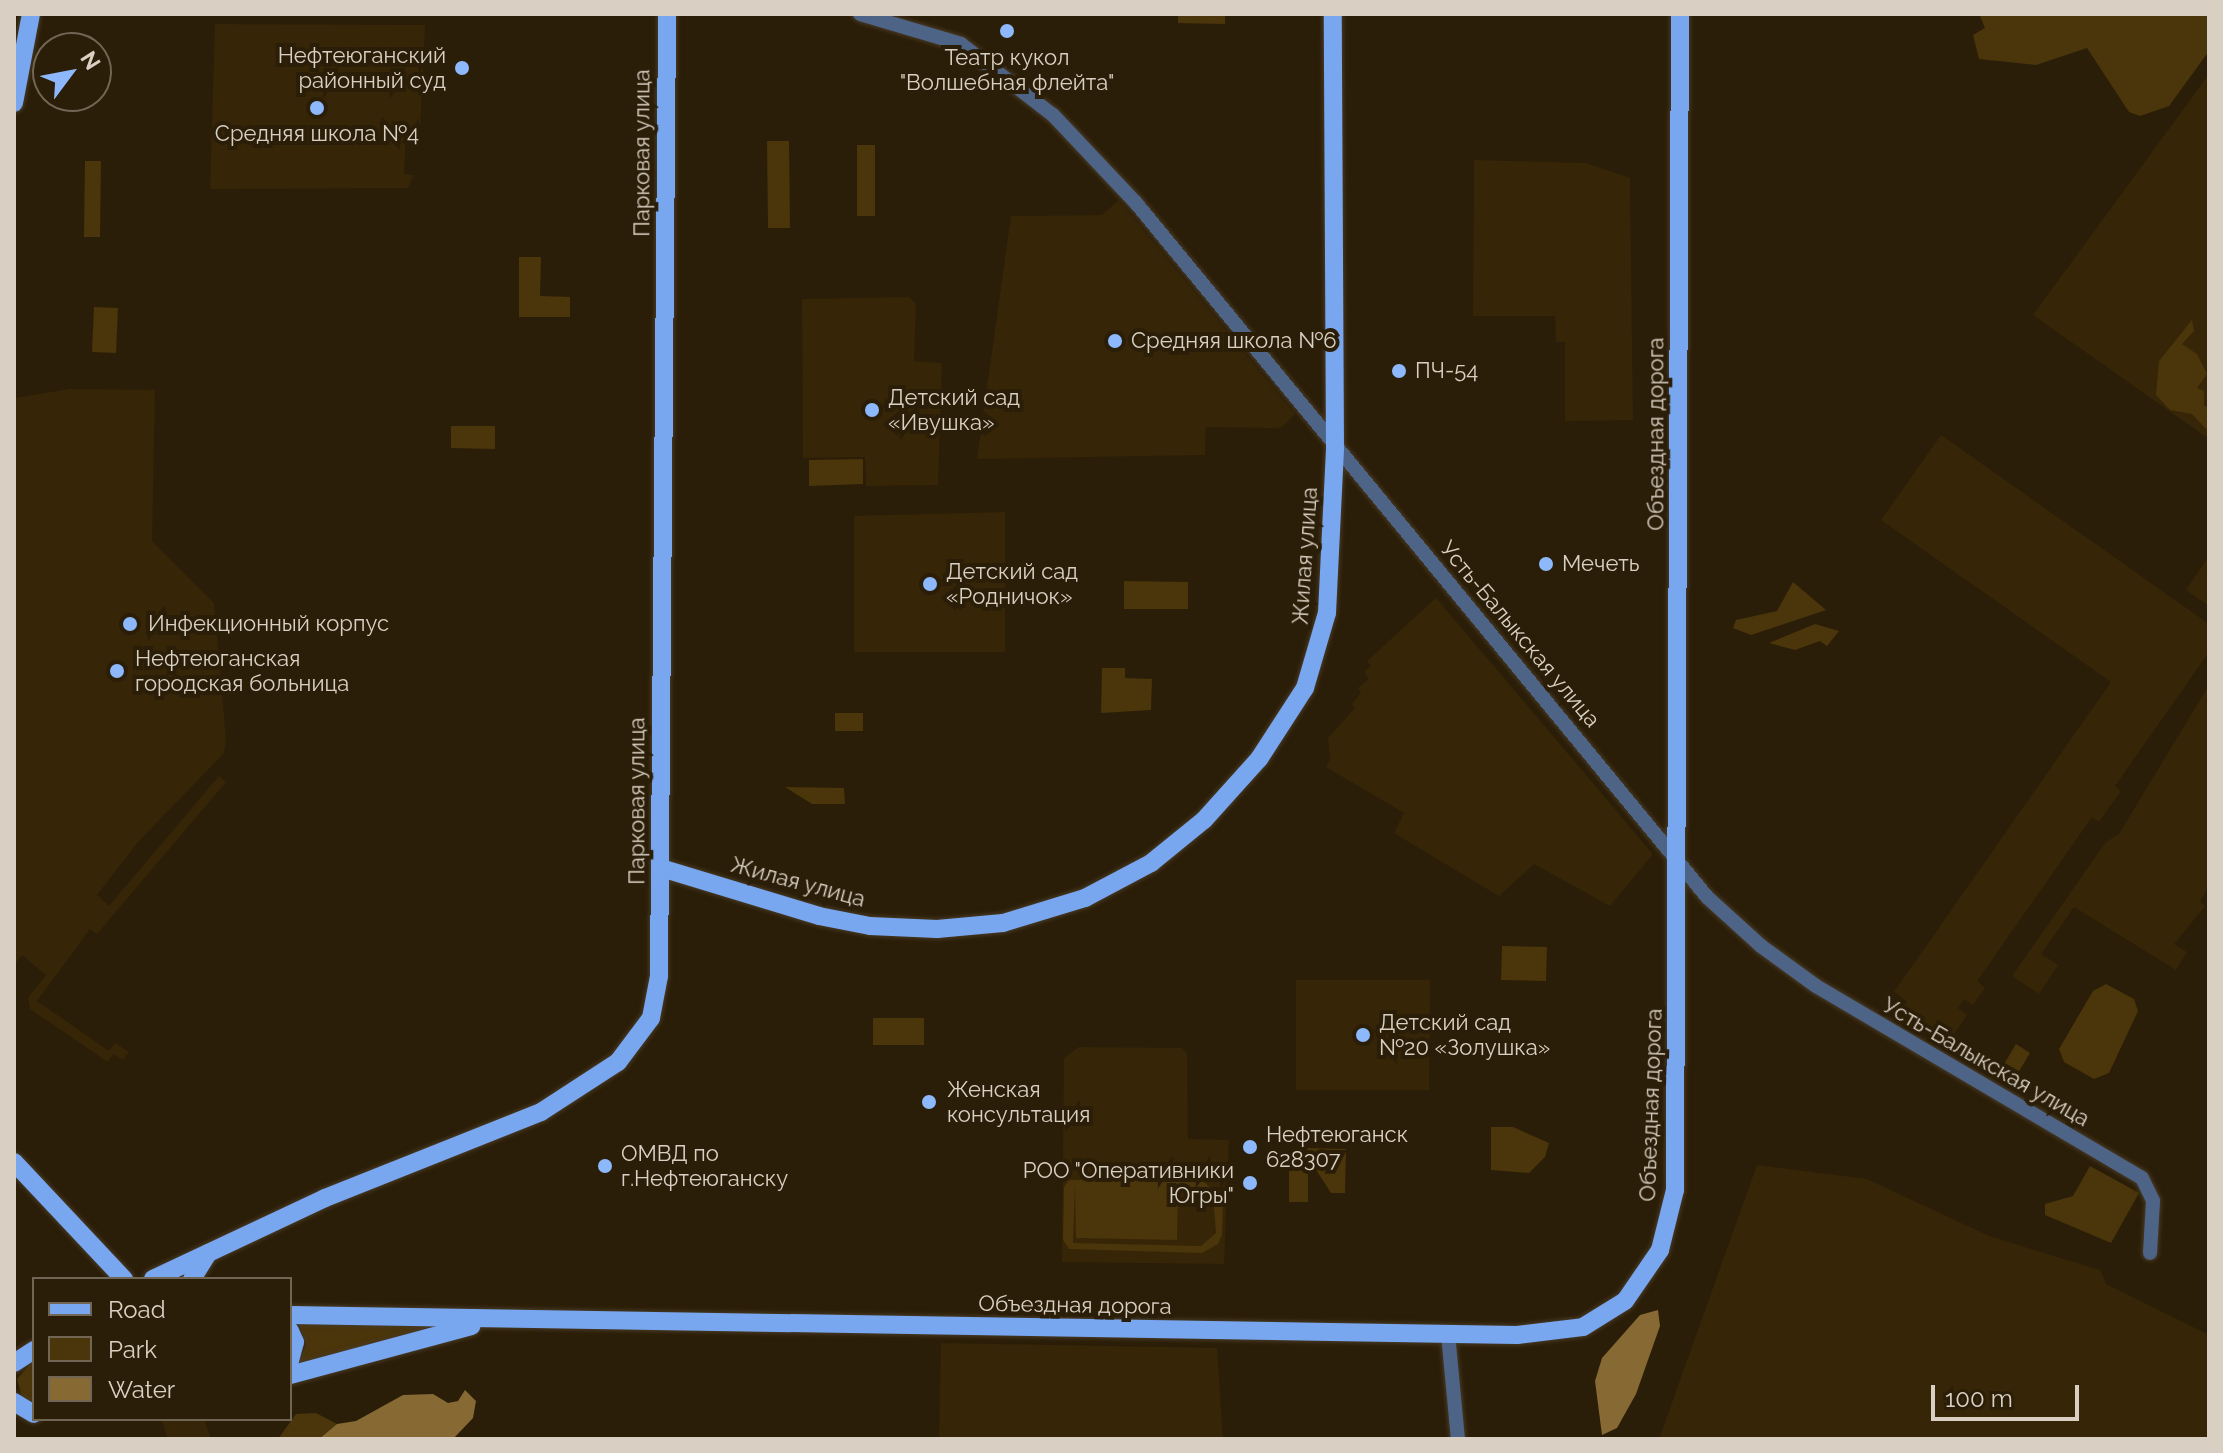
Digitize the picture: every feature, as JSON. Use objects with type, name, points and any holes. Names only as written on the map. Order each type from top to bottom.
[{"type":"main road","points":[[14,103],[31,14]]},
{"type":"main road","name":"Парковая улица","points":[[157,1277],[325,1198],[510,1126],[567,1097],[618,1062],[643,1035],[657,1001],[661,868],[667,14]]},
{"type":"main road","name":"Жилая улица","points":[[661,868],[847,922],[937,929],[1003,923],[1061,908],[1151,863],[1223,802],[1305,688],[1327,613],[1335,448],[1333,14]]},
{"type":"main road","name":"Объездная дорога","points":[[510,1319],[1553,1335],[1583,1327],[1625,1301],[1649,1272],[1667,1231],[1675,1190],[1680,863],[1680,14]]},
{"type":"main road","points":[[14,1162],[122,1277]]},
{"type":"main road","points":[[193,1277],[210,1251]]},
{"type":"main road","points":[[292,1315],[510,1319]]},
{"type":"main road","points":[[292,1374],[436,1334],[510,1319]]},
{"type":"main road","points":[[14,1402],[32,1414]]},
{"type":"street","name":"Усть-Балыкская улица","points":[[860,14],[961,44],[1033,96],[1131,197],[1335,448],[1680,863],[1732,920],[1816,986],[2142,1178],[2153,1201],[2150,1253]]},
{"type":"street","points":[[1448,1334],[1458,1439]]},
{"type":"shaded area","name":"Средняя школа №4","points":[[215,24],[425,25],[420,131],[406,131],[404,174],[414,175],[408,188],[210,189]]},
{"type":"shaded area","points":[[2209,74],[2209,439],[2033,315]]},
{"type":"shaded area","points":[[1474,160],[1585,163],[1630,178],[1633,420],[1565,421],[1565,342],[1556,342],[1555,316],[1473,316]]},
{"type":"shaded area","name":"Средняя школа №6","points":[[1119,200],[1295,414],[1281,428],[1206,427],[1205,455],[977,459],[1011,216],[1102,215]]},
{"type":"shaded area","name":"Детский сад «Ивушка»","points":[[909,297],[916,304],[914,361],[942,363],[938,485],[866,486],[865,457],[803,458],[802,299]]},
{"type":"shaded area","name":"Нефтеюганская городская больница","points":[[70,389],[155,390],[152,541],[214,603],[226,739],[224,753],[138,842],[97,895],[109,906],[219,776],[226,782],[97,934],[90,929],[37,1001],[109,1051],[115,1043],[129,1052],[123,1060],[113,1054],[108,1062],[30,1009],[28,998],[46,975],[22,955],[14,965],[14,398]]},
{"type":"shaded area","points":[[1941,435],[2209,624],[2209,652],[2115,786],[2121,791],[2099,822],[2092,817],[1977,981],[1985,988],[1973,1005],[1964,999],[1958,1008],[1967,1015],[1946,1046],[1900,1015],[1906,1001],[1894,992],[2111,682],[1881,520]]},
{"type":"shaded area","name":"Детский сад «Родничок»","points":[[1005,512],[1005,652],[854,652],[854,516]]},
{"type":"shaded area","points":[[2209,556],[2209,606],[2186,590]]},
{"type":"shaded area","points":[[1436,598],[1653,854],[1610,906],[1534,864],[1499,896],[1394,833],[1404,813],[1326,767],[1330,759],[1328,738],[1355,708],[1352,704],[1361,693],[1358,688],[1369,679],[1364,672],[1371,666],[1367,661]]},
{"type":"shaded area","points":[[2209,685],[2209,885],[2200,902],[2205,906],[2174,944],[2187,952],[2176,970],[2074,907],[2041,954],[2058,965],[2039,994],[2012,976],[2106,842],[2119,834]]},
{"type":"shaded area","name":"Детский сад №20 «Золушка»","points":[[1296,980],[1430,980],[1429,1090],[1296,1090]]},
{"type":"shaded area","points":[[1079,1047],[1182,1048],[1187,1054],[1188,1139],[1229,1140],[1224,1264],[1062,1262],[1064,1058]]},
{"type":"shaded area","points":[[1757,1165],[1867,1179],[1989,1236],[2100,1270],[2106,1284],[2209,1335],[2209,1439],[1659,1439]]},
{"type":"shaded area","points":[[941,1343],[1217,1348],[1223,1439],[939,1438]]},
{"type":"shaded area","points":[[162,1421],[205,1421],[211,1439],[168,1439]]},
{"type":"green space","points":[[1178,14],[1225,14],[1225,24],[1178,23]]},
{"type":"green space","points":[[1979,14],[2209,14],[2209,51],[2169,106],[2140,116],[2129,112],[2087,48],[2036,65],[1979,59],[1973,35],[1985,28]]},
{"type":"green space","points":[[767,141],[789,141],[790,228],[768,228]]},
{"type":"green space","points":[[857,145],[875,145],[875,216],[857,216]]},
{"type":"green space","points":[[85,161],[101,161],[100,237],[84,237]]},
{"type":"green space","points":[[519,257],[541,257],[540,296],[570,297],[570,317],[519,317]]},
{"type":"green space","points":[[94,307],[118,308],[116,353],[92,352]]},
{"type":"green space","points":[[2192,320],[2194,331],[2182,344],[2197,354],[2207,374],[2197,388],[2204,391],[2204,405],[2209,408],[2209,432],[2192,414],[2170,410],[2156,395],[2159,361]]},
{"type":"green space","points":[[451,426],[495,426],[495,449],[451,448]]},
{"type":"green space","points":[[863,459],[863,484],[809,486],[809,460]]},
{"type":"green space","points":[[1124,581],[1188,582],[1188,609],[1124,609]]},
{"type":"green space","points":[[1793,582],[1826,610],[1751,635],[1733,628],[1736,620],[1777,611]]},
{"type":"green space","points":[[1815,624],[1839,631],[1827,646],[1820,641],[1795,650],[1769,643]]},
{"type":"green space","points":[[1102,668],[1125,668],[1125,678],[1152,679],[1151,710],[1101,713]]},
{"type":"green space","points":[[835,713],[863,713],[863,731],[835,731]]},
{"type":"green space","points":[[785,787],[844,788],[845,804],[812,804]]},
{"type":"green space","points":[[1502,946],[1547,947],[1546,981],[1501,980]]},
{"type":"green space","points":[[2106,984],[2134,999],[2138,1011],[2109,1073],[2094,1079],[2064,1062],[2059,1049],[2093,991]]},
{"type":"green space","points":[[873,1018],[924,1018],[924,1045],[873,1045]]},
{"type":"green space","points":[[2016,1044],[2030,1053],[2015,1078],[2001,1069]]},
{"type":"green space","points":[[1491,1127],[1513,1127],[1549,1143],[1545,1157],[1529,1173],[1491,1170]]},
{"type":"green space","points":[[1302,1148],[1346,1149],[1345,1193],[1331,1193]]},
{"type":"green space","points":[[1289,1165],[1308,1165],[1308,1202],[1289,1202]]},
{"type":"green space","points":[[2090,1166],[2139,1193],[2111,1243],[2045,1215],[2045,1204],[2073,1196]]},
{"type":"green space","points":[[1069,1180],[1203,1181],[1223,1200],[1222,1235],[1218,1244],[1202,1253],[1069,1249],[1063,1240],[1064,1187]],"holes":[[[1075,1185],[1076,1238],[1177,1240],[1178,1187],[1202,1188],[1213,1195],[1216,1233],[1201,1246],[1073,1243]]]},
{"type":"green space","points":[[299,1324],[434,1326],[297,1367],[306,1345]]},
{"type":"green space","points":[[32,1362],[32,1402],[22,1397],[17,1379]]},
{"type":"green space","points":[[316,1413],[337,1424],[319,1439],[278,1439],[296,1414]]},
{"type":"water","points":[[1658,1310],[1660,1326],[1636,1394],[1617,1428],[1602,1435],[1595,1381],[1602,1358],[1640,1315]]},
{"type":"water","points":[[465,1390],[476,1401],[473,1418],[453,1439],[319,1439],[337,1424],[356,1421],[403,1395],[433,1394],[448,1403],[458,1401]]},
{"type":"place","name":"Театр кукол \"Волшебная флейта\"","points":[[1007,31]]},
{"type":"place","name":"Нефтеюганский районный суд","points":[[462,68]]},
{"type":"place","name":"Средняя школа №4","points":[[317,108]]},
{"type":"place","name":"Средняя школа №6","points":[[1115,341]]},
{"type":"place","name":"ПЧ-54","points":[[1399,371]]},
{"type":"place","name":"Детский сад «Ивушка»","points":[[872,410]]},
{"type":"place","name":"Мечеть","points":[[1546,564]]},
{"type":"place","name":"Детский сад «Родничок»","points":[[930,584]]},
{"type":"place","name":"Инфекционный корпус","points":[[130,624]]},
{"type":"place","name":"Нефтеюганская городская больница","points":[[117,671]]},
{"type":"place","name":"Детский сад №20 «Золушка»","points":[[1363,1035]]},
{"type":"place","name":"Женская консультация","points":[[929,1102]]},
{"type":"place","name":"Нефтеюганск 628307","points":[[1250,1147]]},
{"type":"place","name":"ОМВД по г.Нефтеюганску","points":[[605,1166]]},
{"type":"place","name":"РОО \"Оперативники Югры\"","points":[[1250,1183]]}]
